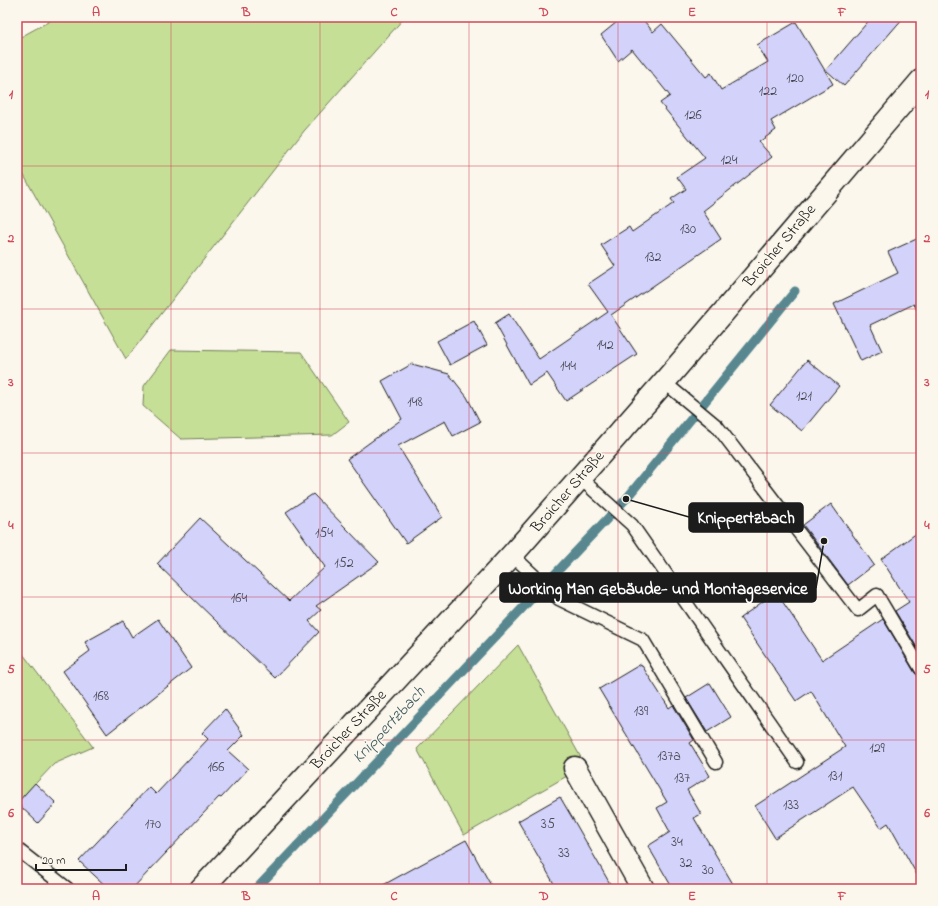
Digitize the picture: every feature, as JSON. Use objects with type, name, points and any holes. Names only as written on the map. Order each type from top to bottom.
[{"type":"street","name":"Broicher Straße","points":[[201,889],[512,555],[664,382],[921,81]]},
{"type":"street","points":[[575,768],[643,889]]},
{"type":"lane","points":[[664,382],[714,423],[858,610],[877,595],[921,669]]},
{"type":"lane","points":[[580,478],[632,525],[796,762]]},
{"type":"lane","points":[[512,555],[559,599],[644,640],[716,762]]},
{"type":"lane","points":[[17,849],[68,889]]},
{"type":"green space","points":[[57,17],[405,17],[304,131],[126,359],[17,163],[17,39]]},
{"type":"green space","points":[[171,350],[301,352],[349,422],[332,435],[181,439],[143,406],[144,386]]},
{"type":"green space","points":[[518,645],[584,763],[567,776],[464,835],[417,749]]},
{"type":"green space","points":[[17,646],[93,747],[54,764],[17,803]]},
{"type":"building","points":[[623,17],[641,17],[653,32],[662,24],[706,77],[711,73],[721,90],[768,62],[757,45],[796,22],[833,84],[771,121],[776,130],[759,142],[772,157],[703,211],[721,239],[611,315],[637,354],[566,401],[547,373],[529,385],[495,323],[509,314],[539,359],[608,312],[588,284],[615,266],[601,245],[629,227],[632,232],[674,203],[671,199],[686,189],[677,177],[705,158],[660,103],[670,96],[632,49],[618,61],[601,35]]},
{"type":"building","points":[[872,17],[904,17],[844,86],[826,70]]},
{"type":"building","points":[[921,237],[921,319],[914,304],[870,325],[882,351],[861,361],[834,304],[898,273],[888,252]]},
{"type":"building","points":[[474,321],[487,345],[450,365],[437,341]]},
{"type":"building","points":[[807,360],[839,386],[802,431],[770,405]]},
{"type":"building","points":[[412,364],[449,374],[467,397],[480,422],[453,436],[445,421],[398,446],[442,517],[406,543],[347,459],[402,419],[382,381]]},
{"type":"building","points":[[313,494],[379,562],[316,606],[321,610],[309,621],[319,632],[275,678],[157,564],[200,518],[289,601],[325,567],[286,512]]},
{"type":"building","points":[[831,504],[874,565],[848,585],[803,525]]},
{"type":"building","points":[[921,530],[921,654],[895,611],[909,602],[881,559]]},
{"type":"building","points":[[776,592],[822,660],[883,619],[915,673],[921,676],[921,882],[888,823],[881,828],[853,787],[775,838],[755,806],[845,747],[811,691],[796,701],[740,618]]},
{"type":"building","points":[[158,619],[191,668],[107,734],[63,671],[90,651],[85,642],[123,621],[132,637]]},
{"type":"building","points":[[641,664],[669,708],[673,705],[694,740],[690,743],[710,776],[687,790],[701,814],[694,818],[736,889],[673,889],[648,846],[670,832],[657,808],[667,802],[599,689]]},
{"type":"building","points":[[710,683],[731,717],[707,732],[686,698]]},
{"type":"building","points":[[225,709],[244,735],[228,751],[248,769],[221,798],[219,797],[132,889],[109,889],[79,861],[149,787],[156,794],[208,739],[202,733]]},
{"type":"building","points":[[35,783],[56,803],[38,823],[17,803]]},
{"type":"building","points":[[560,797],[613,889],[557,889],[518,821]]},
{"type":"building","points":[[466,840],[493,889],[376,889],[416,867]]},
{"type":"waterway","name":"Knippertzbach","points":[[256,889],[626,499],[795,291]]},
{"type":"place","name":"Knippertzbach","points":[[626,499]]},
{"type":"place","name":"Working Man Gebäude- und Montageservice","points":[[824,541]]}]
